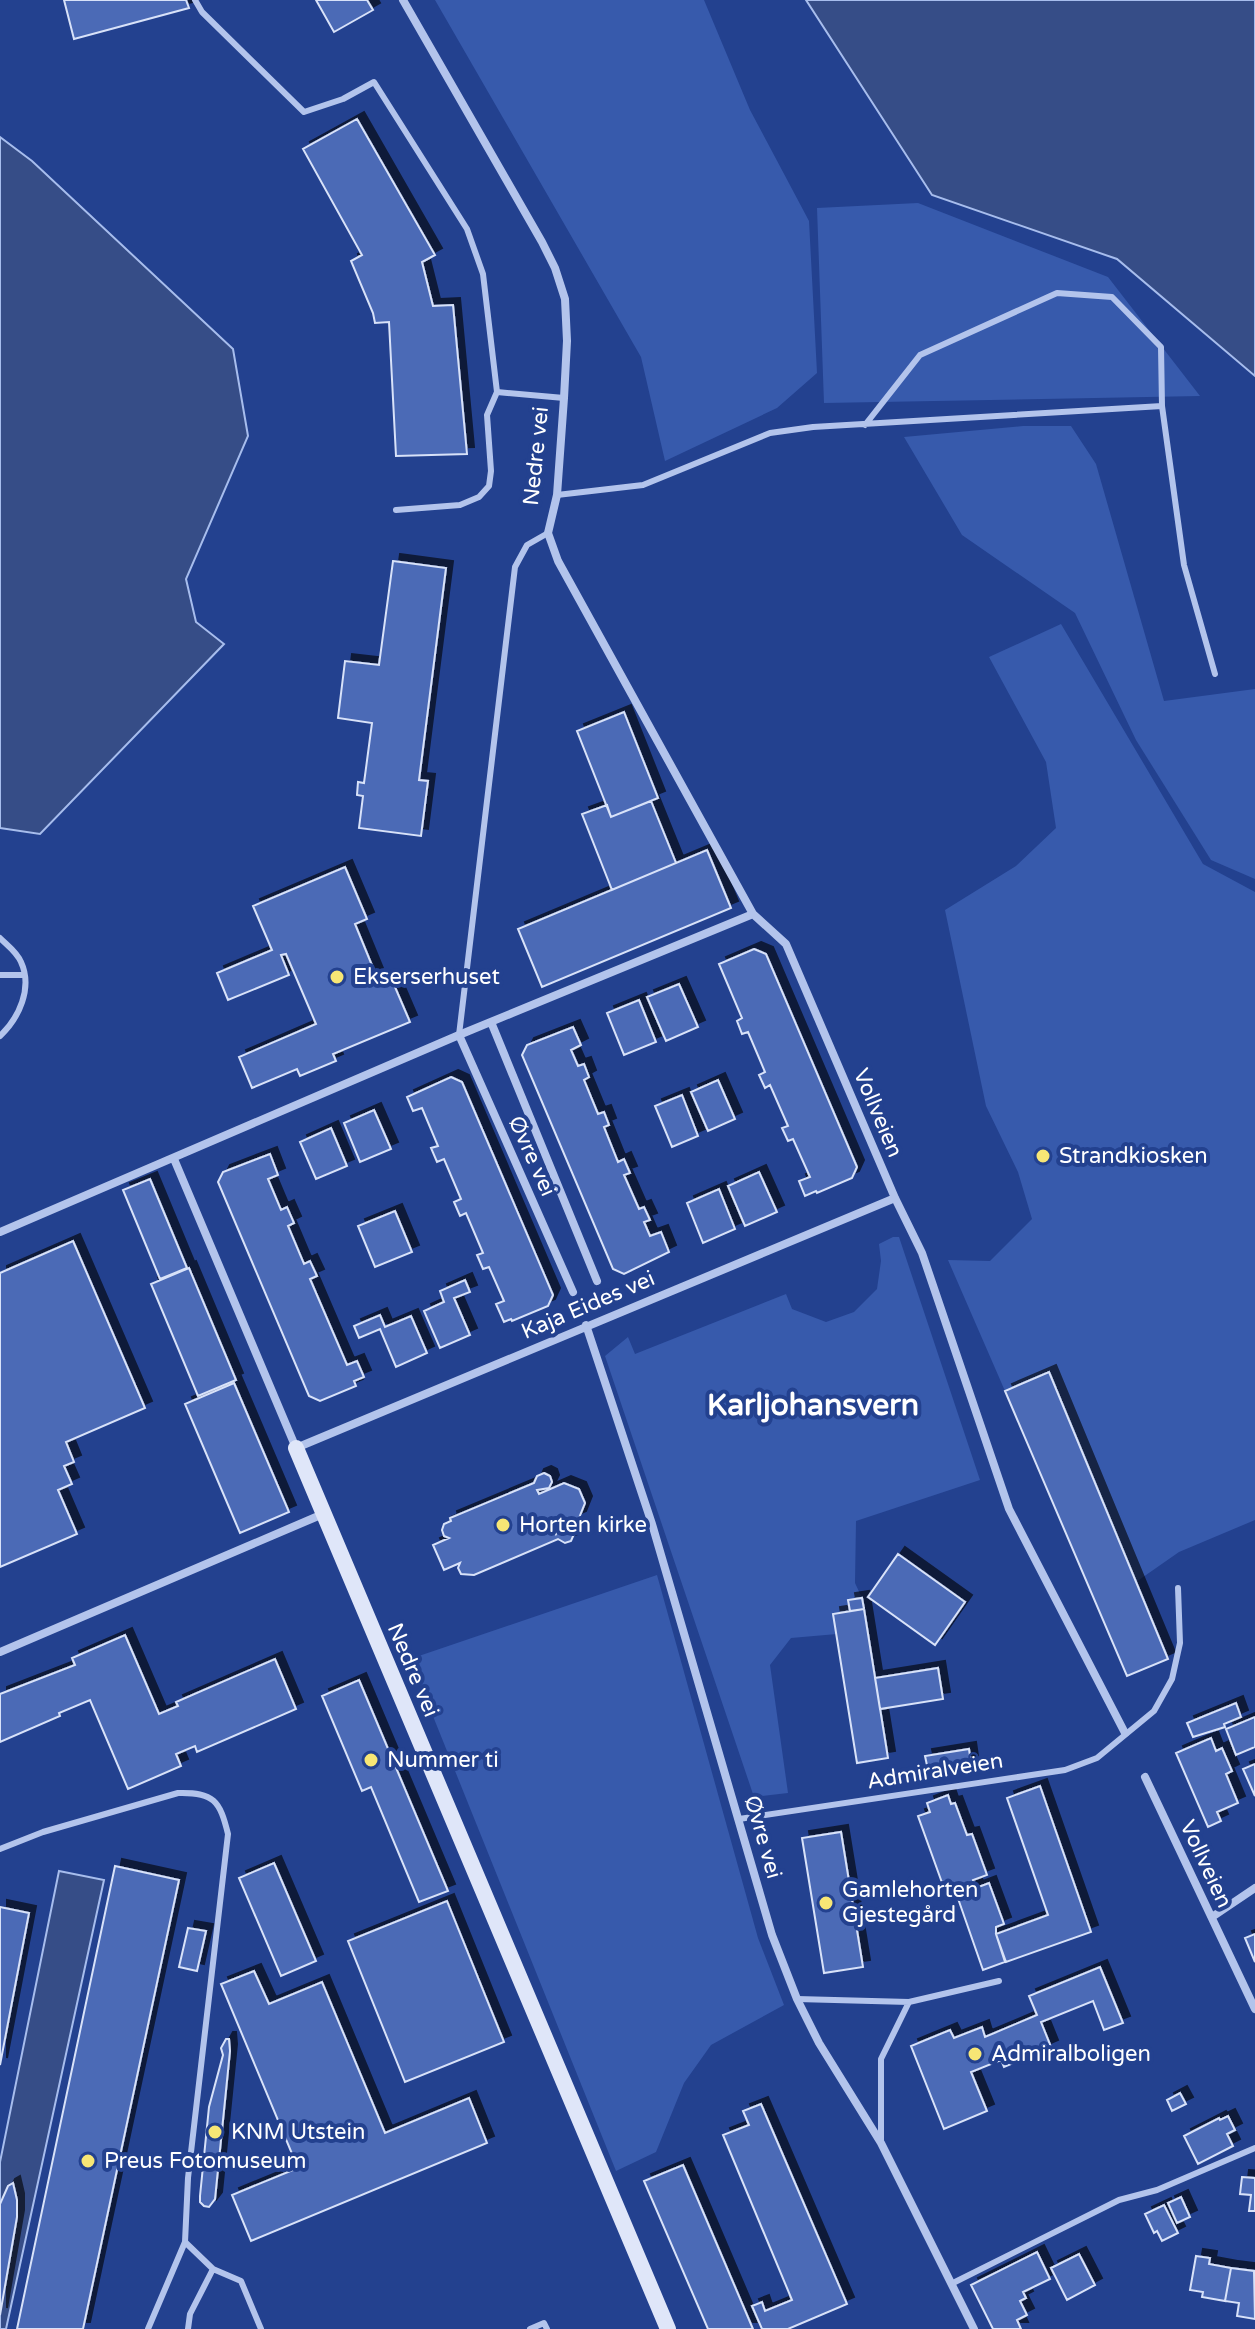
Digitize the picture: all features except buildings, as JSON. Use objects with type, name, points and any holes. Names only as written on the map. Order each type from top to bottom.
[{"type":"main road","name":"Nedre vei","points":[[296,1448],[668,2329]]},
{"type":"street","name":"Nedre vei","points":[[403,0],[555,268],[565,299],[567,341],[557,495],[548,533]]},
{"type":"street","name":"Vollveien","points":[[548,533],[558,561],[753,914],[786,944],[895,1198],[922,1253],[1009,1509],[1125,1733]]},
{"type":"street","points":[[0,1232],[459,1035],[753,914]]},
{"type":"street","name":"Øvre vei","points":[[491,1022],[597,1281]]},
{"type":"street","name":"Øvre vei","points":[[459,1035],[573,1292]]},
{"type":"street","name":"Nedre vei","points":[[174,1159],[296,1448]]},
{"type":"street","name":"Kaja Eides vei","points":[[296,1448],[895,1198]]},
{"type":"street","name":"Øvre vei","points":[[586,1325],[652,1524],[772,1935],[797,1999],[819,2043],[881,2143],[974,2329]]},
{"type":"street","points":[[0,1652],[323,1513]]},
{"type":"street","name":"Vollveien","points":[[1145,1777],[1255,2009]]},
{"type":"street","points":[[1212,1917],[1255,1888]]},
{"type":"lane","points":[[195,0],[202,12],[304,112],[343,99],[374,82],[467,229],[483,274],[497,392],[487,415],[491,471],[489,486],[479,497],[460,505],[396,510]]},
{"type":"lane","points":[[865,425],[920,355],[1057,293],[1112,297],[1161,347],[1162,406],[1184,565],[1215,674]]},
{"type":"lane","points":[[497,392],[564,398]]},
{"type":"lane","points":[[557,495],[643,485],[770,433],[1162,406]]},
{"type":"lane","name":"Nedre vei","points":[[459,1035],[515,567],[527,545],[548,533]]},
{"type":"lane","points":[[0,938],[20,960],[23,975],[21,1009],[0,1036]]},
{"type":"lane","points":[[0,975],[23,975]]},
{"type":"lane","name":"Admiralveien","points":[[739,1819],[1065,1770],[1097,1758],[1154,1711],[1172,1679],[1180,1643],[1178,1588]]},
{"type":"lane","points":[[0,1849],[43,1832],[178,1793],[199,1792],[215,1800],[223,1815],[228,1834],[188,2178],[185,2242],[148,2329]]},
{"type":"lane","points":[[797,1999],[909,2002],[999,1981]]},
{"type":"lane","points":[[881,2143],[881,2059],[909,2002]]},
{"type":"lane","points":[[953,2283],[1119,2200],[1157,2190],[1255,2148]]},
{"type":"lane","points":[[185,2242],[213,2269],[241,2281],[261,2329]]},
{"type":"lane","points":[[188,2329],[190,2314],[213,2269]]},
{"type":"lane","points":[[530,2329],[544,2323],[547,2329]]},
{"type":"shaded area","points":[[435,0],[704,0],[750,110],[809,221],[817,373],[777,408],[665,461],[641,357]]},
{"type":"shaded area","points":[[806,0],[1255,0],[1255,376],[1117,259],[932,195]]},
{"type":"shaded area","points":[[0,137],[32,161],[233,349],[248,436],[186,579],[196,622],[224,644],[40,834],[0,828]]},
{"type":"shaded area","points":[[918,203],[1108,277],[1200,396],[824,403],[817,208]]},
{"type":"shaded area","points":[[1023,426],[1071,426],[1096,464],[1164,701],[1255,689],[1255,879],[1211,860],[1136,740],[1075,613],[962,535],[904,437]]},
{"type":"shaded area","points":[[1061,624],[1203,864],[1255,892],[1255,1520],[1179,1552],[1136,1582],[1050,1372],[1005,1391],[948,1260],[990,1261],[1032,1219],[1018,1172],[986,1106],[945,910],[1016,866],[1056,828],[1046,762],[989,657]]},
{"type":"shaded area","points":[[899,1237],[980,1480],[856,1521],[855,1583],[862,1598],[848,1600],[850,1611],[834,1614],[837,1634],[791,1638],[770,1665],[788,1793],[754,1797],[605,1356],[628,1337],[635,1354],[786,1294],[792,1309],[826,1322],[854,1312],[877,1289],[881,1261],[879,1244]]},
{"type":"shaded area","points":[[657,1575],[758,1938],[784,2005],[711,2045],[684,2083],[656,2152],[616,2171],[410,1659]]},
{"type":"shaded area","points":[[59,1871],[104,1880],[6,2329],[0,2329],[0,2162]]},
{"type":"place","name":"Ekserserhuset","points":[[337,977]]},
{"type":"place","name":"Strandkiosken","points":[[1043,1156]]},
{"type":"place","name":"Horten kirke","points":[[503,1525]]},
{"type":"place","name":"Nummer ti","points":[[371,1760]]},
{"type":"place","name":"Gamlehorten Gjestegård","points":[[826,1903]]},
{"type":"place","name":"Admiralboligen","points":[[975,2054]]},
{"type":"place","name":"KNM Utstein","points":[[215,2132]]},
{"type":"place","name":"Preus Fotomuseum","points":[[88,2161]]},
{"type":"district","name":"Karljohansvern","points":[[813,1405]]}]
